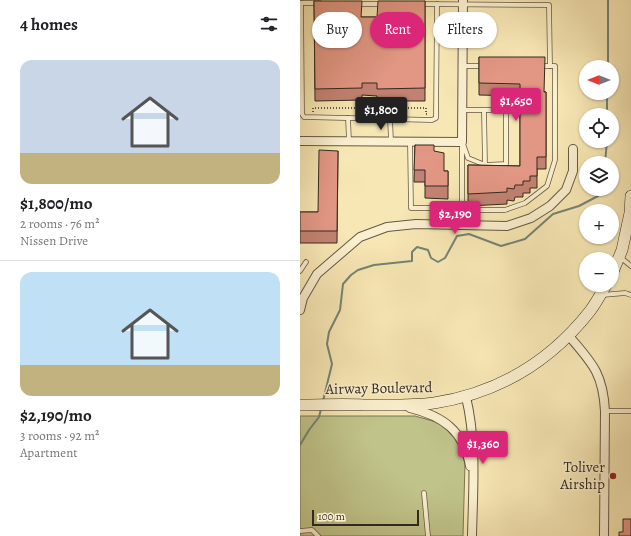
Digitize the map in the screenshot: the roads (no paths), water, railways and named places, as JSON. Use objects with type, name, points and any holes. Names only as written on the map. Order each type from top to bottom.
[{"type":"main road","points":[[619,256],[628,239],[631,196]]},
{"type":"main road","name":"Airway Boulevard","points":[[300,405],[401,405],[433,403],[466,397],[494,387],[517,376],[554,350],[569,336],[591,310],[602,292]]},
{"type":"street","points":[[300,141],[462,142],[463,3]]},
{"type":"street","points":[[300,310],[303,298],[318,274],[360,237],[387,227],[416,224],[507,226],[531,218],[550,206],[566,190],[572,171],[573,149]]},
{"type":"street","points":[[569,336],[587,357],[598,374],[604,393],[604,536]]},
{"type":"street","points":[[466,397],[471,417],[473,438],[472,536]]},
{"type":"street","points":[[401,405],[426,412],[439,418],[452,427],[462,441],[468,458],[473,488]]},
{"type":"lane","points":[[354,4],[369,2],[384,4]]},
{"type":"lane","points":[[323,4],[300,3],[302,114],[304,117],[432,120],[436,118],[437,4]]},
{"type":"lane","points":[[414,4],[463,3],[549,5],[550,66]]},
{"type":"lane","points":[[463,66],[490,66]]},
{"type":"lane","points":[[410,142],[411,208],[505,210],[525,203],[547,186],[556,160],[555,66],[536,66]]},
{"type":"lane","points":[[462,142],[468,158],[485,165],[506,164],[506,110],[463,110]]},
{"type":"lane","points":[[484,110],[485,165]]},
{"type":"lane","points":[[348,118],[349,141]]},
{"type":"lane","points":[[390,119],[391,142]]},
{"type":"lane","points":[[462,142],[462,210]]},
{"type":"lane","points":[[619,256],[631,266]]},
{"type":"lane","points":[[300,271],[306,262]]},
{"type":"lane","points":[[600,295],[625,293],[631,295]]},
{"type":"lane","points":[[605,411],[631,411]]},
{"type":"lane","points":[[424,493],[428,536]]},
{"type":"lane","points":[[300,531],[312,530],[318,536]]},
{"type":"waterway","points":[[608,0],[608,60]]},
{"type":"waterway","points":[[607,100],[607,108]]},
{"type":"waterway","points":[[606,148],[606,156]]},
{"type":"waterway","points":[[323,401],[332,364],[327,344],[329,332],[340,310],[343,284],[351,275],[358,270],[374,265],[412,261],[412,252],[417,247],[428,250],[431,258],[438,262],[445,258],[457,236],[469,234],[501,246],[525,239],[553,214],[579,206],[598,196]]},
{"type":"waterway","points":[[300,445],[319,417],[321,409]]},
{"type":"place","name":"Toliver Airship","points":[[613,476]]}]
